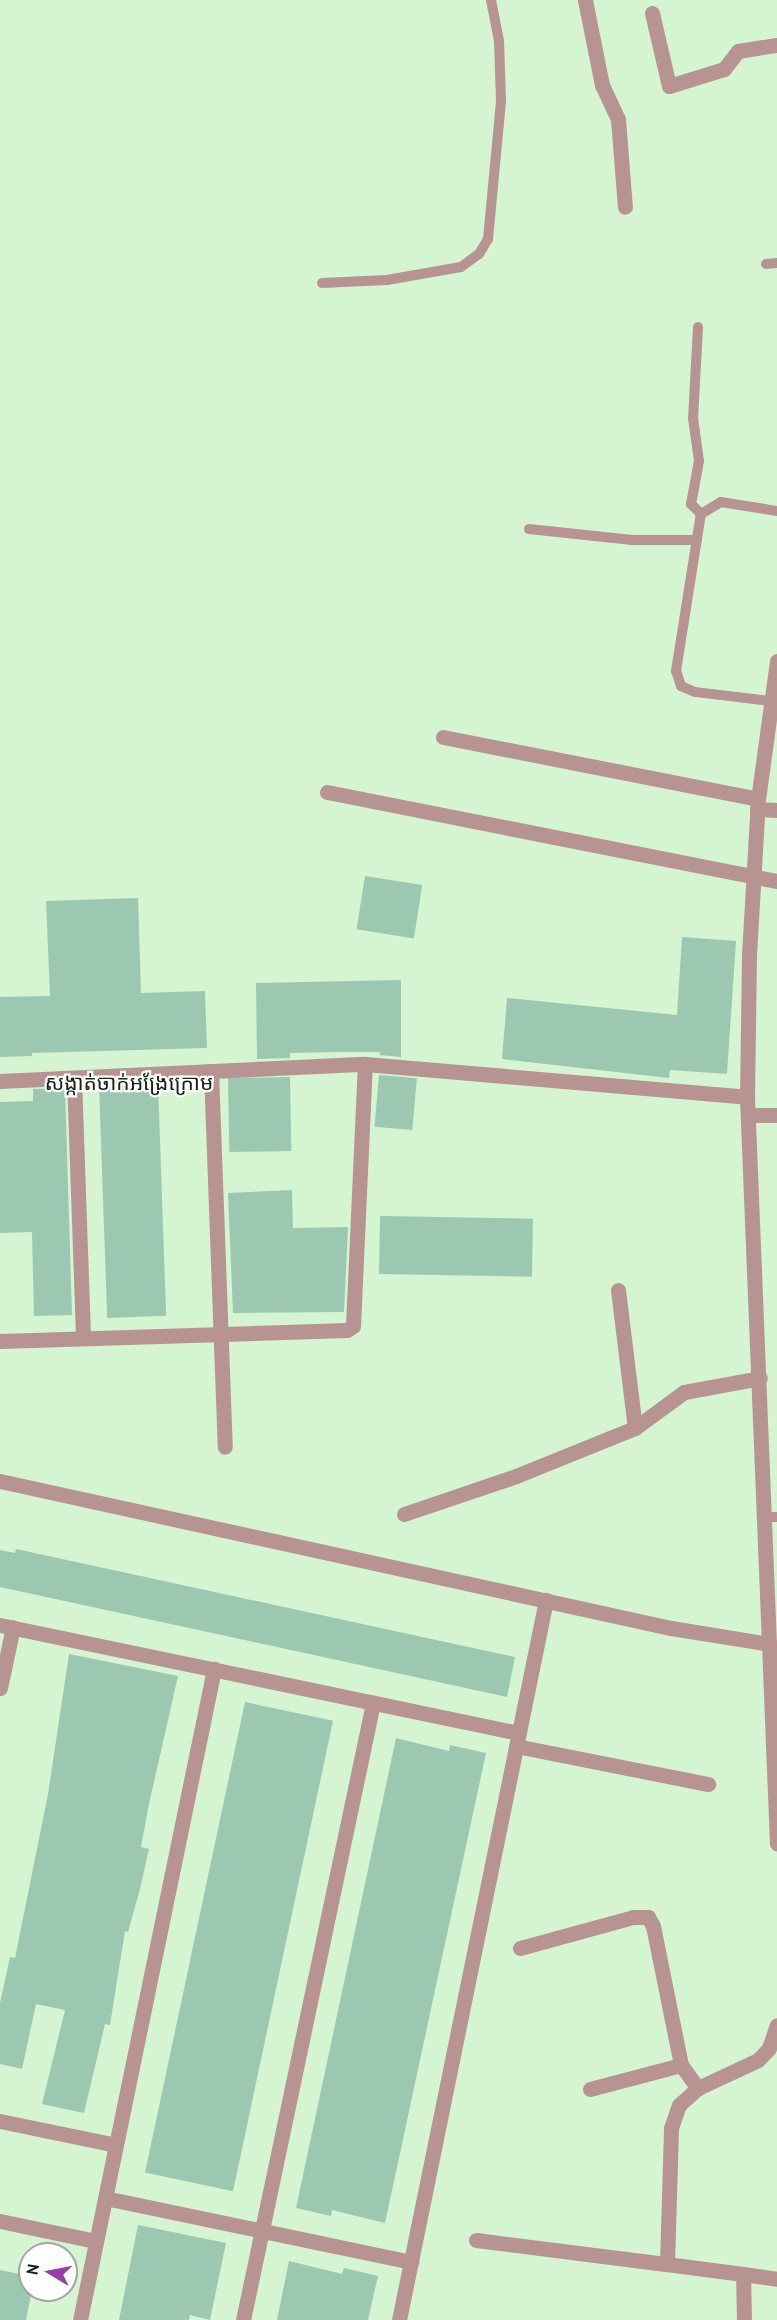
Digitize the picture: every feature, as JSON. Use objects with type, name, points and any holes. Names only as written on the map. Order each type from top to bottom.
[{"type":"street","points":[[585,0],[602,85],[618,119],[625,207]]},
{"type":"street","points":[[652,13],[669,86],[724,69],[738,51],[777,45]]},
{"type":"street","points":[[777,661],[757,804],[747,1097],[760,1378],[772,1517],[773,1603],[770,1644],[777,1843]]},
{"type":"street","points":[[443,737],[777,810]]},
{"type":"street","points":[[327,792],[753,874],[777,881]]},
{"type":"street","points":[[0,1081],[365,1064],[747,1097]]},
{"type":"street","points":[[0,1341],[347,1330],[353,1326],[365,1064]]},
{"type":"street","points":[[211,1071],[225,1447]]},
{"type":"street","points":[[74,1078],[83,1338]]},
{"type":"street","points":[[748,1115],[777,1115]]},
{"type":"street","points":[[618,1290],[635,1428]]},
{"type":"street","points":[[404,1514],[516,1476],[635,1428],[684,1392],[760,1378]]},
{"type":"street","points":[[0,1480],[709,1635],[770,1644]]},
{"type":"street","points":[[399,2320],[546,1600]]},
{"type":"street","points":[[0,1688],[6,1626],[373,1703],[518,1740],[708,1784]]},
{"type":"street","points":[[80,2320],[214,1669]]},
{"type":"street","points":[[243,2320],[373,1703]]},
{"type":"street","points":[[520,1948],[633,1917],[648,1917],[653,1926],[681,2065],[698,2088]]},
{"type":"street","points":[[667,2264],[671,2128],[679,2105],[698,2088],[758,2060],[769,2048],[777,2025]]},
{"type":"street","points":[[590,2089],[681,2065]]},
{"type":"street","points":[[0,2121],[116,2145]]},
{"type":"street","points":[[105,2198],[411,2262]]},
{"type":"street","points":[[0,2221],[96,2241]]},
{"type":"street","points":[[476,2240],[777,2279]]},
{"type":"street","points":[[743,2274],[744,2320]]},
{"type":"lane","points":[[322,283],[387,280],[461,267],[479,254],[488,239],[501,101],[499,41],[491,0]]},
{"type":"lane","points":[[698,327],[693,418],[699,461],[691,504],[701,514]]},
{"type":"lane","points":[[701,514],[721,502],[777,511]]},
{"type":"lane","points":[[701,514],[676,671],[681,686],[695,692],[773,696]]},
{"type":"lane","points":[[529,529],[632,540],[697,540]]},
{"type":"building","points":[[365,876],[422,885],[414,938],[357,929]]},
{"type":"building","points":[[138,898],[141,993],[205,991],[207,1048],[32,1053],[32,1056],[0,1057],[0,997],[50,996],[46,901]]},
{"type":"building","points":[[682,937],[736,941],[727,1074],[670,1070],[669,1078],[502,1059],[507,998],[677,1015]]},
{"type":"building","points":[[401,980],[401,1057],[380,1055],[380,1052],[337,1052],[290,1053],[290,1058],[257,1059],[256,983]]},
{"type":"building","points":[[379,1075],[417,1078],[412,1130],[374,1127]]},
{"type":"building","points":[[290,1077],[291,1151],[229,1152],[228,1078]]},
{"type":"building","points":[[158,1083],[166,1316],[107,1318],[99,1085]]},
{"type":"building","points":[[65,1088],[72,1315],[34,1316],[32,1232],[0,1233],[0,1102],[33,1101],[33,1089]]},
{"type":"building","points":[[292,1190],[293,1228],[348,1227],[344,1312],[233,1313],[228,1193]]},
{"type":"building","points":[[380,1216],[533,1219],[532,1277],[379,1274]]},
{"type":"building","points":[[16,1549],[515,1657],[507,1697],[0,1587],[0,1550],[15,1553]]},
{"type":"building","points":[[69,1654],[178,1676],[141,1847],[149,1849],[128,1932],[125,1931],[110,2025],[105,2024],[84,2113],[42,2104],[65,2010],[36,2004],[22,2069],[0,2064],[0,2003],[10,1957],[15,1958],[48,1794]]},
{"type":"building","points":[[245,1702],[333,1721],[233,2191],[145,2172]]},
{"type":"building","points":[[396,1738],[449,1751],[450,1745],[486,1753],[385,2223],[332,2210],[331,2216],[296,2208]]},
{"type":"building","points":[[138,2225],[226,2243],[210,2320],[190,2315],[189,2320],[119,2320]]},
{"type":"building","points":[[289,2261],[342,2274],[344,2268],[378,2276],[368,2320],[277,2320]]},
{"type":"building","points":[[0,2270],[18,2274],[18,2302],[30,2302],[26,2320],[0,2320]]},
{"type":"district","name":"សង្កាត់ចាក់អង្រែក្រោម","points":[[129,1083]]}]
